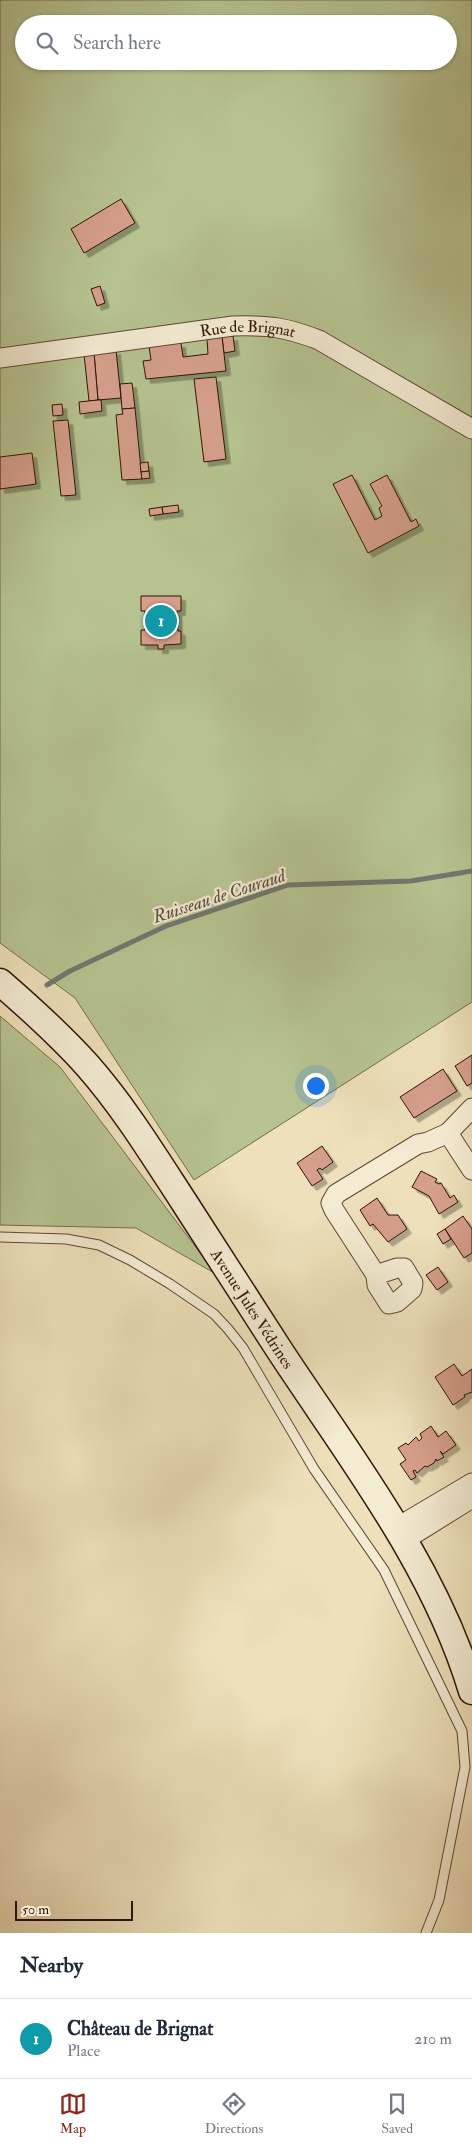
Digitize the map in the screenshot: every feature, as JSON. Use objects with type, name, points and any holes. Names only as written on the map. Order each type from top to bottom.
[{"type":"main road","name":"Avenue Jules Védrines","points":[[0,982],[60,1037],[88,1066],[121,1107],[375,1492],[436,1598],[468,1671],[472,1691]]},
{"type":"street","name":"Rue de Brignat","points":[[0,358],[225,327],[266,325],[292,330],[319,340],[472,429]]},
{"type":"street","points":[[376,1275],[334,1210],[331,1203],[336,1194],[418,1144],[428,1142],[448,1133],[472,1108]]},
{"type":"street","points":[[448,1133],[472,1170]]},
{"type":"street","points":[[399,1535],[472,1483]]},
{"type":"street","points":[[399,1535],[472,1498]]},
{"type":"lane","points":[[0,1237],[66,1239],[99,1245],[154,1274],[214,1314],[228,1328],[243,1348],[314,1470],[384,1570],[462,1731],[465,1767],[439,1900],[426,1933]]},
{"type":"green space","points":[[0,0],[472,0],[472,1002],[194,1180],[75,998],[0,943]]},
{"type":"green space","points":[[0,1016],[60,1067],[216,1274],[136,1228],[0,1225]]},
{"type":"building","points":[[121,199],[135,223],[84,253],[71,229]]},
{"type":"building","points":[[100,286],[105,303],[97,306],[91,289]]},
{"type":"building","points":[[233,336],[235,351],[224,353],[222,337]]},
{"type":"building","points":[[222,337],[226,371],[146,379],[143,361],[151,360],[149,346],[181,343],[183,357],[208,354],[207,339]]},
{"type":"building","points":[[116,350],[121,398],[98,400],[94,353]]},
{"type":"building","points":[[94,353],[98,400],[89,401],[84,354]]},
{"type":"building","points":[[216,377],[226,459],[204,462],[194,379]]},
{"type":"building","points":[[132,383],[135,408],[122,409],[120,384]]},
{"type":"building","points":[[101,400],[102,411],[80,414],[79,402]]},
{"type":"building","points":[[62,404],[63,415],[53,416],[52,405]]},
{"type":"building","points":[[135,408],[142,479],[122,480],[116,415],[123,414],[122,409]]},
{"type":"building","points":[[68,420],[76,495],[61,496],[53,421]]},
{"type":"building","points":[[32,453],[36,484],[0,489],[0,457]]},
{"type":"building","points":[[148,462],[149,471],[141,472],[140,463]]},
{"type":"building","points":[[149,471],[150,478],[142,479],[141,472]]},
{"type":"building","points":[[352,475],[375,520],[382,516],[379,508],[382,506],[370,484],[387,475],[411,522],[416,519],[419,526],[368,553],[333,484]]},
{"type":"building","points":[[178,505],[179,512],[163,514],[162,507]]},
{"type":"building","points":[[162,507],[163,514],[150,516],[149,509]]},
{"type":"building","points":[[141,596],[181,596],[181,611],[177,611],[178,631],[181,631],[181,644],[164,645],[164,649],[158,649],[158,645],[141,645],[141,630],[145,630],[145,611],[141,611]]},
{"type":"building","points":[[472,1055],[472,1083],[467,1086],[455,1066]]},
{"type":"building","points":[[443,1069],[457,1091],[414,1118],[400,1097]]},
{"type":"building","points":[[322,1146],[333,1162],[322,1170],[320,1168],[317,1170],[323,1179],[312,1186],[297,1163]]},
{"type":"building","points":[[421,1171],[437,1179],[435,1182],[441,1183],[450,1198],[454,1195],[458,1202],[439,1214],[429,1196],[412,1187]]},
{"type":"building","points":[[377,1198],[388,1215],[398,1215],[407,1229],[388,1242],[373,1224],[370,1226],[360,1210]]},
{"type":"building","points":[[463,1216],[472,1229],[472,1253],[464,1258],[445,1229]]},
{"type":"building","points":[[445,1229],[451,1239],[443,1244],[437,1234]]},
{"type":"building","points":[[438,1267],[448,1282],[437,1290],[426,1275]]},
{"type":"building","points":[[454,1364],[462,1376],[472,1369],[472,1392],[464,1395],[465,1397],[453,1405],[435,1377]]},
{"type":"building","points":[[431,1426],[438,1437],[446,1431],[456,1445],[443,1454],[440,1451],[444,1457],[437,1461],[436,1459],[434,1463],[427,1467],[425,1466],[417,1473],[415,1470],[413,1471],[416,1477],[411,1480],[400,1464],[406,1460],[398,1448],[406,1443],[408,1445],[416,1437],[419,1441],[422,1438],[420,1434]]},
{"type":"waterway","name":"Ruisseau de Couraud","points":[[47,985],[70,971],[166,926],[288,885],[411,881],[472,871]]},
{"type":"place","name":"Château de Brignat","points":[[161,621]]}]
